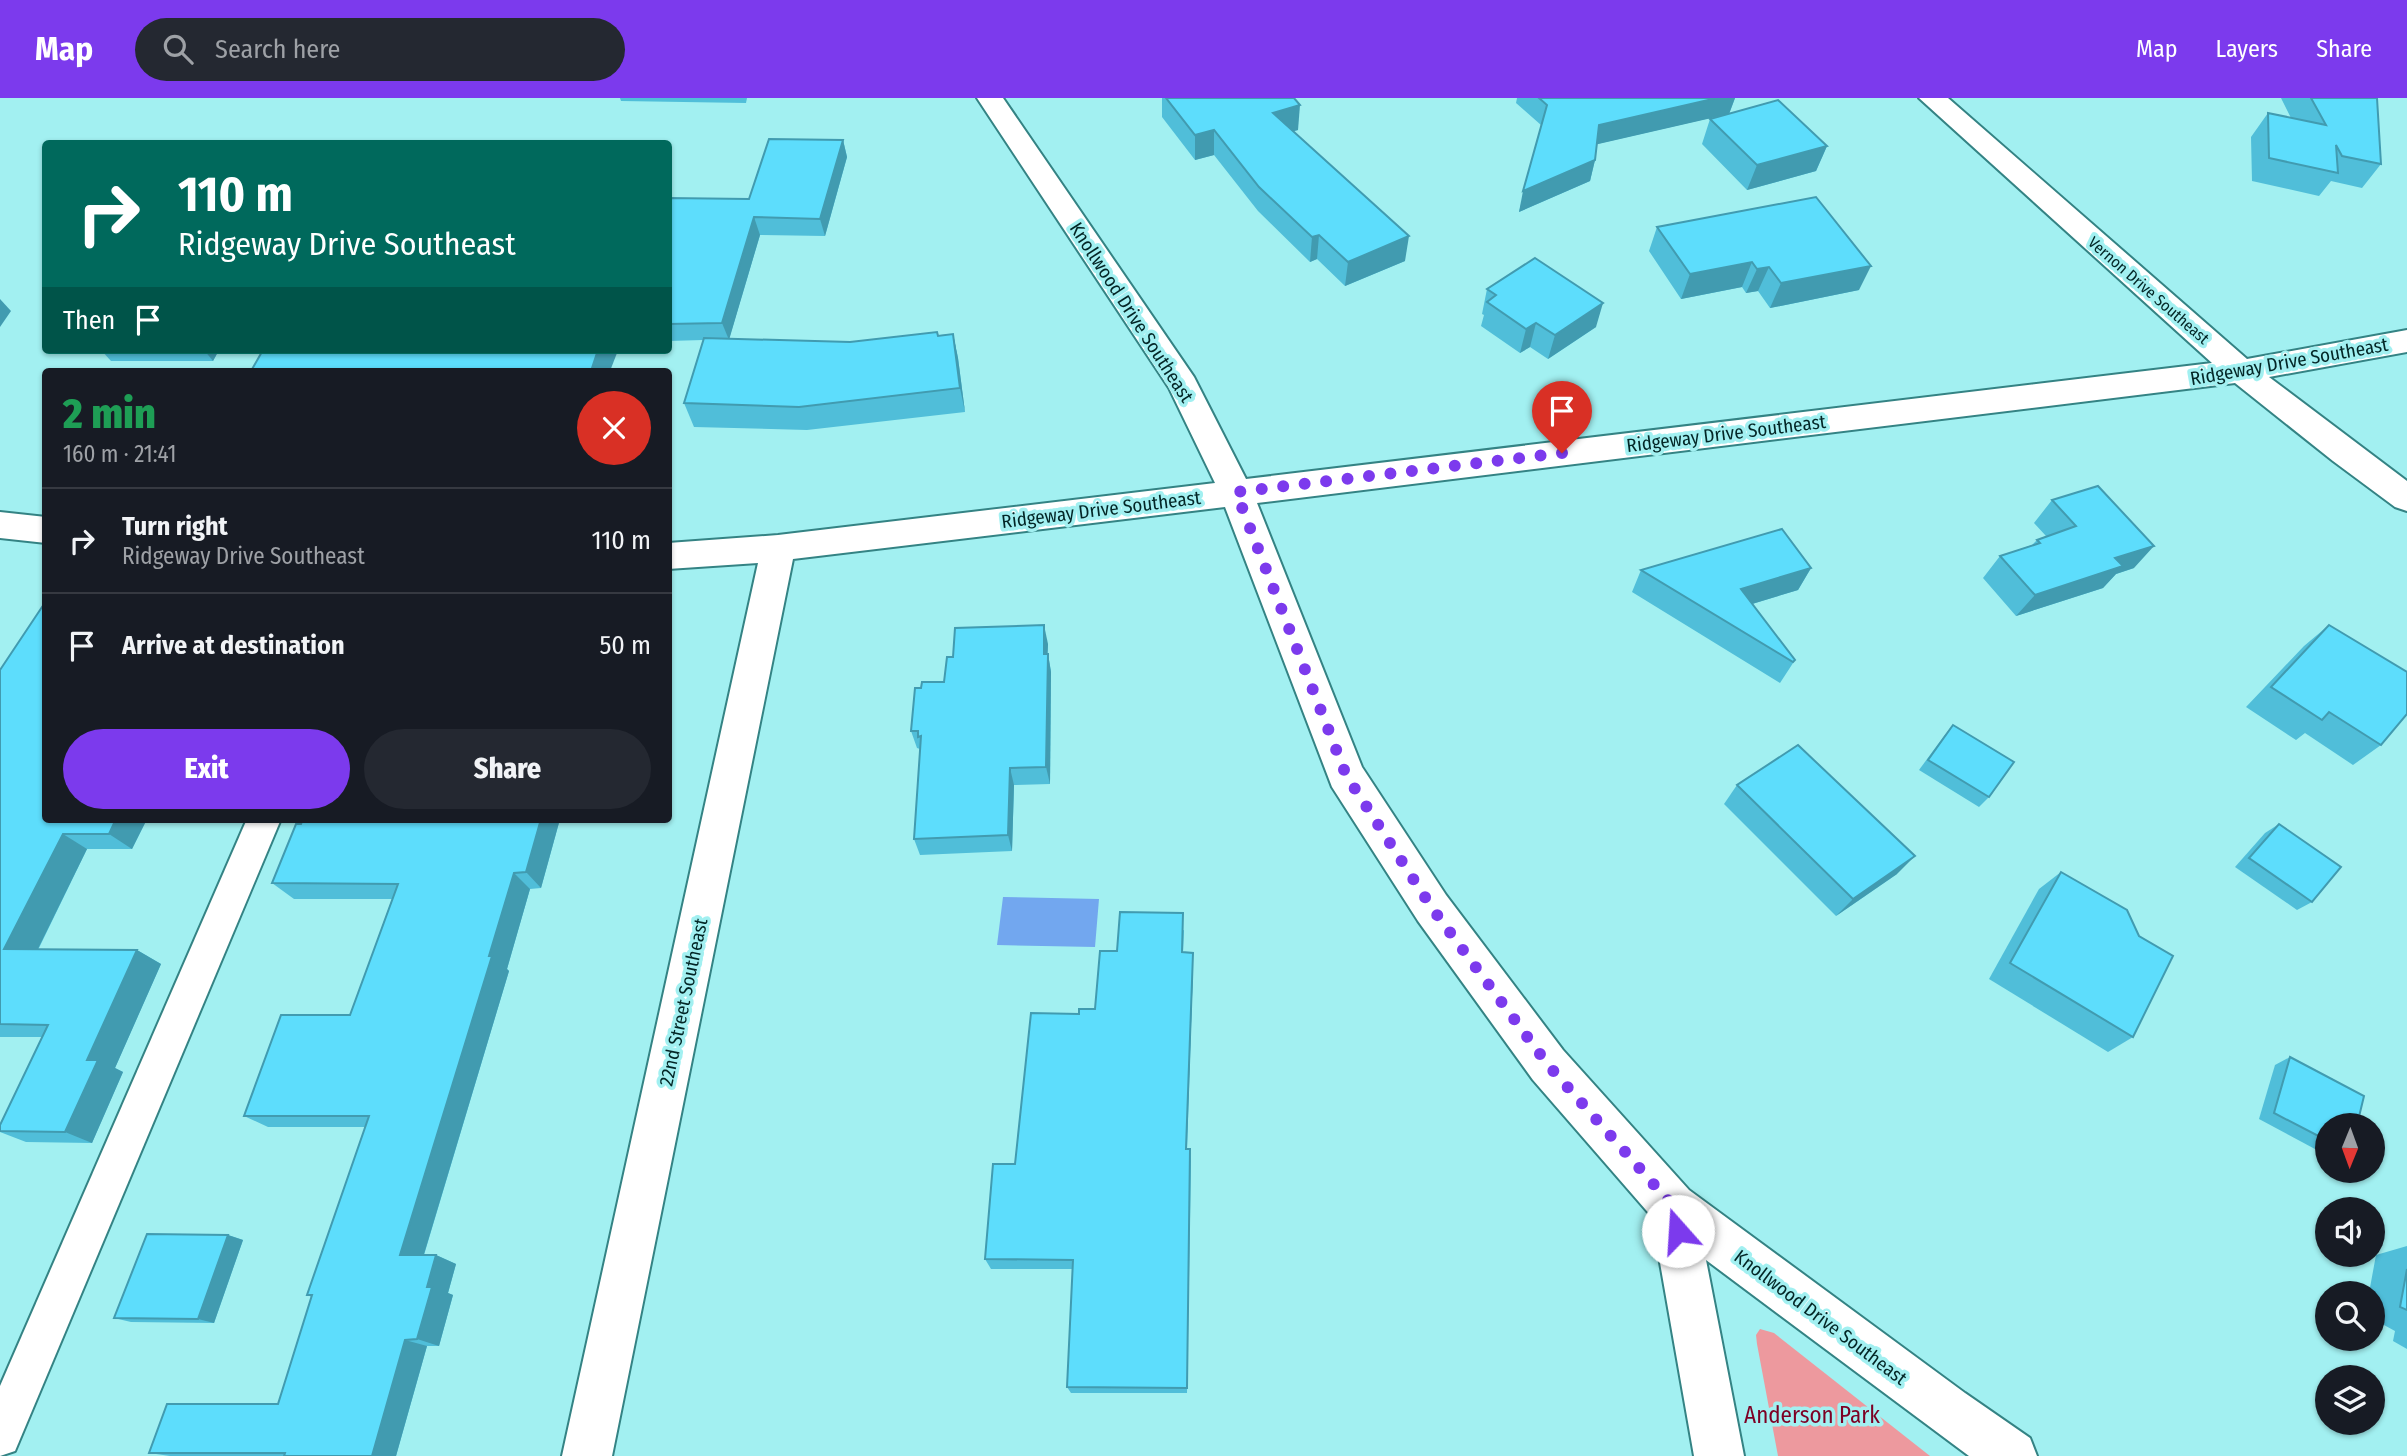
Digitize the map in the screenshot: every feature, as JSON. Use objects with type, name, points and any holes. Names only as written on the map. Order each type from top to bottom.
[{"type":"street","name":"Knollwood Drive Southeast","points":[[989,98],[1183,385],[1236,492],[1346,775],[1432,908],[1548,1065],[1673,1206],[1947,1411],[2012,1456]]},
{"type":"street","name":"Vernon Drive Southeast","points":[[1932,98],[2241,371],[2366,470],[2407,498]]},
{"type":"street","name":"Ridgeway Drive Southeast","points":[[672,556],[779,548],[2241,371],[2407,341]]},
{"type":"street","points":[[0,525],[42,530]]},
{"type":"street","name":"22nd Street Southeast","points":[[587,1456],[779,548]]},
{"type":"street","points":[[1673,1206],[1719,1456]]},
{"type":"lane","points":[[0,1436],[262,823]]},
{"type":"green space","name":"Anderson Park","points":[[1760,1329],[1774,1333],[1930,1456],[1778,1456],[1757,1344],[1756,1335]]},
{"type":"water","points":[[1003,897],[1099,899],[1095,947],[997,945]]},
{"type":"building","points":[[1166,98],[1294,98],[1300,105],[1273,113],[1409,236],[1348,262],[1319,235],[1312,237],[1259,187],[1214,130],[1195,135]]},
{"type":"building","points":[[1539,98],[1717,98],[1599,125],[1595,160],[1523,191],[1547,105]]},
{"type":"building","points":[[2311,98],[2377,98],[2381,164],[2342,156],[2336,145],[2338,173],[2269,158],[2268,113],[2326,125]]},
{"type":"building","points":[[1778,100],[1827,146],[1757,165],[1710,119]]},
{"type":"building","points":[[769,139],[843,140],[820,219],[754,217],[722,323],[672,324],[672,198],[749,199]]},
{"type":"building","points":[[1816,197],[1871,266],[1781,283],[1769,267],[1757,269],[1752,262],[1690,274],[1657,227]]},
{"type":"building","points":[[1535,258],[1603,303],[1555,335],[1536,323],[1526,329],[1487,302],[1496,295],[1487,289]]},
{"type":"building","points":[[937,332],[938,336],[953,334],[960,388],[799,407],[684,403],[704,338],[850,342]]},
{"type":"building","points":[[261,354],[597,354],[592,368],[253,368]]},
{"type":"building","points":[[2098,486],[2154,546],[2115,558],[2123,566],[2035,595],[2000,556],[2040,543],[2037,540],[2076,526],[2052,500]]},
{"type":"building","points":[[1782,529],[1811,568],[1741,589],[1795,660],[1793,662],[1641,570]]},
{"type":"building","points":[[42,607],[42,823],[114,823],[109,834],[63,834],[4,949],[137,950],[87,1060],[98,1060],[65,1132],[0,1131],[0,1125],[48,1025],[0,1024],[0,670]]},
{"type":"building","points":[[1044,625],[1044,654],[1048,654],[1046,767],[1010,768],[1008,835],[914,839],[921,736],[918,737],[918,731],[911,731],[915,688],[921,688],[922,682],[944,682],[947,657],[953,657],[955,628]]},
{"type":"building","points":[[2329,625],[2407,672],[2407,714],[2381,745],[2329,712],[2322,720],[2271,687]]},
{"type":"building","points":[[1953,725],[2014,762],[1989,797],[1928,760]]},
{"type":"building","points":[[1798,745],[1915,856],[1853,899],[1737,785]]},
{"type":"building","points":[[540,823],[526,872],[514,873],[489,956],[492,956],[400,1255],[436,1255],[427,1287],[432,1287],[417,1339],[405,1340],[372,1456],[149,1453],[167,1404],[278,1404],[312,1295],[307,1295],[369,1116],[244,1116],[281,1015],[350,1015],[398,884],[272,883],[296,824]]},
{"type":"building","points":[[2279,824],[2341,867],[2312,902],[2249,858]]},
{"type":"building","points":[[2061,872],[2127,910],[2139,936],[2173,956],[2133,1037],[2010,963]]},
{"type":"building","points":[[1120,912],[1183,913],[1182,952],[1193,953],[1186,1149],[1190,1149],[1187,1388],[1067,1387],[1073,1260],[985,1259],[993,1164],[1015,1164],[1031,1013],[1079,1014],[1079,1009],[1095,1009],[1100,951],[1117,951]]},
{"type":"building","points":[[2290,1057],[2364,1096],[2360,1113],[2315,1113],[2315,1134],[2274,1113]]},
{"type":"building","points":[[147,1234],[228,1235],[198,1319],[114,1318]]},
{"type":"building","points":[[2407,1269],[2407,1310],[2400,1307]]},
{"type":"route","points":[[1562,453],[1236,492],[1346,775],[1432,908],[1548,1065],[1673,1206],[1678,1231]]}]
